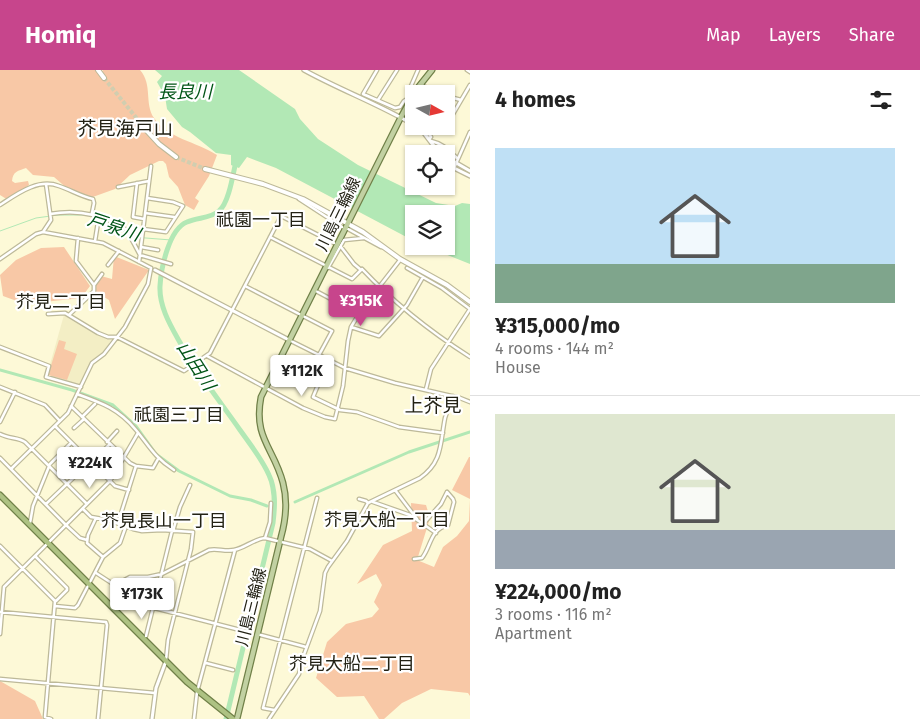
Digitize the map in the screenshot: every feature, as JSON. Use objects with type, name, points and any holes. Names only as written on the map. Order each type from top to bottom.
[{"type":"highway","points":[[0,496],[197,692],[234,719]]},
{"type":"main road","points":[[98,70],[104,78]]},
{"type":"main road","name":"川島三輪線","points":[[234,719],[285,521],[286,502],[283,481],[260,428],[259,409],[261,397],[401,117],[419,84],[432,70]]},
{"type":"main road","points":[[147,132],[176,157]]},
{"type":"main road","points":[[204,170],[263,184],[290,193],[349,220],[400,259],[447,285],[470,302]]},
{"type":"street","points":[[304,70],[335,87],[405,120]]},
{"type":"street","points":[[377,70],[363,94],[395,108],[400,108],[405,100]]},
{"type":"street","points":[[378,100],[396,70]]},
{"type":"street","points":[[411,85],[418,70]]},
{"type":"street","points":[[455,112],[470,85]]},
{"type":"street","points":[[455,98],[461,100]]},
{"type":"street","points":[[469,169],[456,164],[470,132]]},
{"type":"street","points":[[425,135],[434,145]]},
{"type":"street","points":[[431,135],[431,141]]},
{"type":"street","points":[[431,141],[448,148],[459,159]]},
{"type":"street","points":[[139,262],[151,166]]},
{"type":"street","points":[[455,168],[470,176]]},
{"type":"street","points":[[118,187],[149,180]]},
{"type":"street","points":[[137,183],[133,217],[144,219]]},
{"type":"street","points":[[43,232],[51,220],[46,184]]},
{"type":"street","points":[[0,205],[27,189],[46,184],[57,185],[81,197],[93,200],[92,214]]},
{"type":"street","points":[[290,193],[342,227]]},
{"type":"street","points":[[143,229],[166,232],[174,217],[183,206],[173,202],[147,198]]},
{"type":"street","points":[[145,213],[174,217]]},
{"type":"street","points":[[50,215],[92,214],[99,216],[121,226],[132,236],[140,255]]},
{"type":"street","points":[[95,241],[99,216]]},
{"type":"street","points":[[48,314],[65,313],[84,326],[108,337],[117,337],[184,371],[207,356],[281,216],[334,243]]},
{"type":"street","points":[[348,229],[381,247],[385,246]]},
{"type":"street","points":[[0,259],[36,234],[43,232],[95,241],[119,251],[345,368],[470,402]]},
{"type":"street","points":[[132,236],[142,237]]},
{"type":"street","points":[[270,237],[352,279],[361,270]]},
{"type":"street","points":[[78,238],[76,262],[94,285]]},
{"type":"street","points":[[327,267],[344,240],[364,238]]},
{"type":"street","points":[[340,246],[354,264],[362,269],[379,287],[449,343],[470,356]]},
{"type":"street","points":[[141,247],[158,250]]},
{"type":"street","points":[[108,265],[119,251]]},
{"type":"street","points":[[140,255],[170,264]]},
{"type":"street","points":[[207,356],[265,388],[325,417],[335,419],[343,386],[352,327],[362,309],[400,259]]},
{"type":"street","points":[[11,469],[68,413],[92,363],[104,354],[125,327],[148,284],[151,268]]},
{"type":"street","points":[[407,268],[442,288],[470,309],[431,369],[426,389]]},
{"type":"street","points":[[69,315],[94,290],[94,285],[102,274]]},
{"type":"street","points":[[352,327],[379,336],[404,308],[423,277]]},
{"type":"street","points":[[245,286],[332,331],[319,356]]},
{"type":"street","points":[[314,290],[346,307],[351,303],[362,309]]},
{"type":"street","points":[[0,347],[48,366],[46,377],[81,387]]},
{"type":"street","points":[[277,364],[318,385],[313,397],[337,409],[357,412],[399,427],[443,434]]},
{"type":"street","points":[[0,387],[45,405],[60,421]]},
{"type":"street","points":[[0,422],[15,392]]},
{"type":"street","points":[[77,394],[110,406],[138,433],[158,459],[174,470]]},
{"type":"street","points":[[359,499],[368,503],[373,502],[428,473],[438,457],[446,416],[453,396]]},
{"type":"street","points":[[74,428],[95,404]]},
{"type":"street","points":[[71,406],[124,458],[136,466],[153,468],[158,459]]},
{"type":"street","points":[[55,426],[115,486],[129,490]]},
{"type":"street","points":[[46,504],[91,462],[117,431]]},
{"type":"street","points":[[0,634],[2,587],[110,481],[138,433]]},
{"type":"street","points":[[0,438],[1,434],[8,438],[22,440],[87,504]]},
{"type":"street","points":[[29,524],[33,506],[49,466],[71,443]]},
{"type":"street","points":[[0,458],[66,525],[80,538],[87,540]]},
{"type":"street","points":[[118,523],[136,466]]},
{"type":"street","points":[[146,636],[173,531],[180,507],[190,485]]},
{"type":"street","points":[[395,490],[417,519]]},
{"type":"street","points":[[414,559],[422,558],[428,543],[443,526],[448,525],[450,522],[454,502],[447,492],[441,504],[423,524]]},
{"type":"street","points":[[274,710],[264,708],[316,498]]},
{"type":"street","points":[[373,502],[417,519],[436,533]]},
{"type":"street","points":[[266,538],[270,522],[271,503]]},
{"type":"street","points":[[269,719],[300,674],[306,647],[320,611],[325,573],[363,515],[368,503]]},
{"type":"street","points":[[83,508],[91,517],[142,531],[193,532],[166,661],[155,693],[152,719]]},
{"type":"street","points":[[96,518],[87,540],[88,545],[103,557]]},
{"type":"street","points":[[55,606],[75,608],[96,573],[103,557],[120,543],[126,526]]},
{"type":"street","points":[[96,573],[113,584],[130,577],[162,574],[214,549],[235,550],[260,538],[280,541],[304,548],[321,554],[332,561]]},
{"type":"street","points":[[0,546],[55,602],[45,716],[50,719]]},
{"type":"street","points":[[194,719],[197,692],[235,550]]},
{"type":"street","points":[[34,556],[67,588],[55,602]]},
{"type":"street","points":[[140,577],[135,603],[244,631]]},
{"type":"street","points":[[1,612],[106,622],[98,719]]},
{"type":"street","points":[[257,634],[306,647]]},
{"type":"street","points":[[206,663],[233,670]]},
{"type":"street","points":[[0,679],[155,693]]},
{"type":"shaded area","points":[[0,70],[98,70],[101,73],[103,70],[140,70],[148,88],[151,112],[160,125],[174,135],[217,155],[209,176],[195,198],[199,201],[194,210],[185,205],[178,187],[169,177],[166,164],[163,161],[159,161],[130,175],[115,189],[90,198],[80,197],[54,177],[33,175],[26,168],[15,173],[12,181],[15,183],[28,181],[29,185],[8,200],[0,195]]},
{"type":"shaded area","points":[[64,247],[90,286],[81,298],[25,304],[3,296],[0,275],[16,260],[41,248]]},
{"type":"shaded area","points":[[114,256],[149,270],[115,319],[109,300],[92,290],[101,276],[112,279]]},
{"type":"shaded area","points":[[64,315],[111,340],[103,354],[91,361],[81,383],[78,385],[47,375]]},
{"type":"shaded area","points":[[59,340],[66,342],[64,349],[77,354],[67,380],[48,375]]},
{"type":"shaded area","points":[[470,457],[470,499],[452,490]]},
{"type":"shaded area","points":[[470,500],[470,696],[468,693],[431,689],[402,703],[384,719],[379,719],[364,696],[337,697],[316,678],[327,642],[346,624],[372,617],[379,609],[374,602],[382,585],[376,574],[357,584],[383,545],[412,531],[411,503],[426,505],[430,518],[417,560],[434,567],[443,547],[457,536],[469,521]]},
{"type":"shaded area","points":[[0,681],[35,701],[43,719],[0,719]]},
{"type":"water","name":"長良川","points":[[155,70],[239,70],[295,109],[300,119],[318,139],[358,165],[405,188],[405,195],[420,195],[436,203],[449,205],[405,205],[405,236],[276,168],[247,157],[239,168],[231,165],[231,155],[216,153],[182,127],[167,109],[165,96],[157,82],[162,76]]},
{"type":"water","points":[[462,203],[470,204],[470,264],[448,255],[455,255],[455,206]]},
{"type":"waterway","name":"山田川","points":[[226,719],[273,523],[274,493],[269,475],[259,457],[200,374],[175,333],[163,307],[160,286],[164,260],[175,232],[191,220],[212,215],[219,211],[225,202],[230,188],[236,161]]},
{"type":"waterway","name":"戸泉川","points":[[0,231],[36,218],[58,215],[89,215]]},
{"type":"waterway","name":"戸泉川","points":[[100,218],[133,237],[171,240]]},
{"type":"waterway","points":[[0,370],[72,390],[113,405],[136,426],[156,454],[179,471],[230,496],[251,500],[267,506]]},
{"type":"waterway","points":[[295,502],[409,452],[470,432]]},
{"type":"tunnel","points":[[104,78],[147,131]]},
{"type":"tunnel","points":[[176,157],[205,169]]},
{"type":"district","name":"芥見海戸山","points":[[125,128]]},
{"type":"district","name":"祇園一丁目","points":[[261,220]]},
{"type":"district","name":"芥見二丁目","points":[[61,302]]},
{"type":"district","name":"上芥見","points":[[433,405]]},
{"type":"district","name":"祇園三丁目","points":[[179,415]]},
{"type":"district","name":"芥見大船一丁目","points":[[387,520]]},
{"type":"district","name":"芥見長山一丁目","points":[[164,521]]},
{"type":"district","name":"芥見大船二丁目","points":[[352,664]]}]
